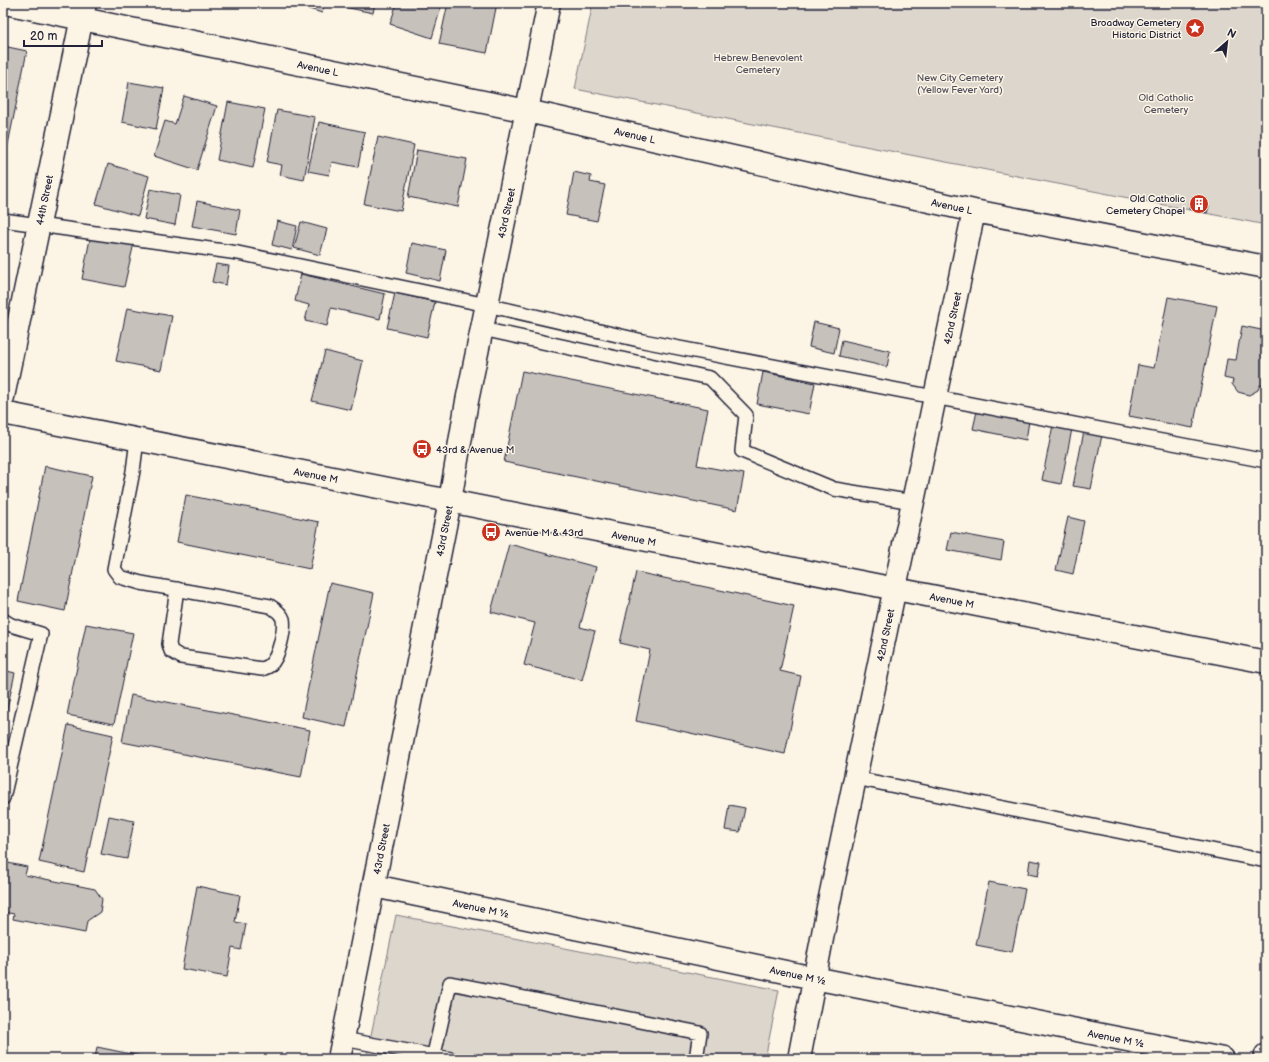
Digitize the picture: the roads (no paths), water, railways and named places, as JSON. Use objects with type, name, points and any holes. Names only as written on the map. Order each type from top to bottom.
[{"type":"street","name":"Avenue L","points":[[5,3],[83,11],[974,211],[1266,268]]},
{"type":"street","name":"43rd Street","points":[[341,1049],[450,502],[467,401],[549,3]]},
{"type":"street","name":"44th Street","points":[[3,397],[83,11]]},
{"type":"street","name":"42nd Street","points":[[799,1059],[855,778],[974,211]]},
{"type":"street","name":"Avenue M","points":[[3,413],[1266,662]]},
{"type":"street","name":"Avenue M ½","points":[[374,886],[814,978],[1223,1059]]},
{"type":"street","points":[[1265,1059],[1266,1055]]},
{"type":"lane","points":[[3,220],[238,253],[487,305],[643,341],[1266,461]]},
{"type":"lane","points":[[482,329],[710,378],[746,415],[742,451],[834,489],[913,502]]},
{"type":"lane","points":[[137,440],[133,471],[114,569],[120,577],[141,583],[178,589],[270,606],[277,610],[282,619],[283,631],[279,650],[274,662],[269,667],[262,669],[181,656],[171,651],[169,644],[178,589]]},
{"type":"lane","points":[[3,620],[11,625],[41,634],[3,798]]},
{"type":"lane","points":[[855,778],[1266,861]]},
{"type":"lane","points":[[433,1057],[450,984],[700,1033],[696,1059]]},
{"type":"lane","points":[[341,1049],[451,1059]]},
{"type":"place","name":"Broadway Cemetery Historic District","points":[[1195,28]]},
{"type":"place","name":"Old Catholic Cemetery Chapel","points":[[1199,204]]},
{"type":"place","name":"43rd & Avenue M","points":[[422,449]]},
{"type":"place","name":"Avenue M & 43rd","points":[[491,532]]},
{"type":"park label","name":"Hebrew Benevolent Cemetery","points":[[758,62]]},
{"type":"park label","name":"New City Cemetery (Yellow Fever Yard)","points":[[960,82]]},
{"type":"park label","name":"Old Catholic Cemetery","points":[[1166,102]]}]
